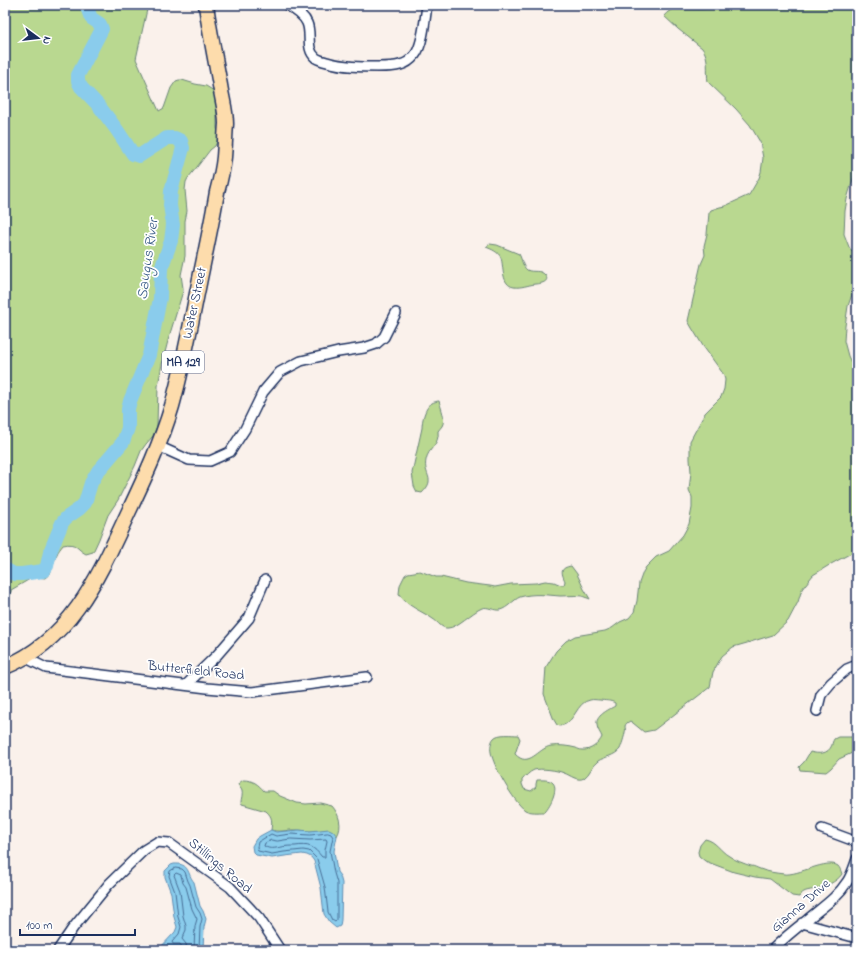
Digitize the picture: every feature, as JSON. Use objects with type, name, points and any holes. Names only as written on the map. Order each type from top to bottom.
[{"type":"main road","name":"Water Street","points":[[5,667],[38,648],[61,628],[90,590],[116,539],[158,446],[172,406],[184,357],[224,158],[226,121],[210,36],[207,5]]},
{"type":"street","points":[[287,5],[297,11],[307,22],[309,43],[315,57],[319,60],[336,65],[355,67],[399,66],[409,61],[416,55],[421,41],[427,5]]},
{"type":"street","points":[[158,446],[189,460],[210,461],[230,452],[245,429],[263,392],[280,372],[301,361],[338,352],[364,348],[376,344],[384,336],[396,313]]},
{"type":"street","points":[[186,685],[217,655],[249,618],[265,580]]},
{"type":"street","name":"Butterfield Road","points":[[24,657],[46,668],[207,688],[252,692],[367,677]]},
{"type":"street","points":[[817,711],[821,696],[831,683],[847,669],[857,665]]},
{"type":"street","points":[[822,829],[857,842]]},
{"type":"street","name":"Stillings Road","points":[[58,950],[73,928],[109,884],[144,850],[158,842],[169,843],[186,854],[230,888],[259,918],[280,950]]},
{"type":"street","name":"Gianna Drive","points":[[772,950],[840,892],[853,871],[857,859]]},
{"type":"street","points":[[802,923],[857,938]]},
{"type":"green space","points":[[5,5],[148,5],[136,59],[159,111],[164,108],[171,88],[176,81],[182,80],[206,86],[214,91],[217,100],[217,128],[219,137],[215,146],[210,150],[186,182],[185,190],[187,211],[185,221],[185,256],[181,275],[183,291],[162,364],[158,386],[157,426],[153,436],[141,451],[118,500],[108,515],[93,552],[86,554],[74,545],[63,545],[57,553],[52,570],[48,576],[45,578],[36,577],[30,579],[11,590],[5,600]]},
{"type":"green space","points":[[713,5],[857,5],[857,171],[847,199],[844,234],[849,247],[857,256],[857,280],[848,306],[844,341],[848,356],[857,375],[857,550],[813,575],[802,589],[798,602],[788,621],[773,635],[733,647],[722,656],[713,672],[710,687],[654,730],[644,732],[630,721],[627,723],[620,749],[598,761],[584,778],[577,779],[561,772],[549,770],[537,769],[529,773],[522,780],[524,789],[531,791],[536,787],[537,780],[548,780],[555,786],[551,803],[544,812],[530,812],[520,806],[515,800],[500,774],[491,752],[492,741],[499,735],[518,735],[520,739],[515,754],[520,758],[529,759],[551,746],[567,746],[585,750],[594,746],[601,740],[602,737],[597,727],[598,719],[615,706],[615,703],[594,700],[585,702],[569,721],[560,726],[557,725],[544,694],[546,667],[556,651],[566,641],[575,636],[605,631],[629,618],[634,612],[639,583],[646,567],[656,557],[669,551],[683,535],[689,524],[692,508],[692,497],[689,490],[691,472],[690,441],[705,413],[721,397],[724,389],[724,375],[703,346],[688,321],[701,264],[705,255],[704,246],[709,213],[711,210],[725,206],[749,195],[759,178],[763,158],[760,142],[750,125],[708,82],[707,60],[702,48],[664,16],[669,11],[675,9],[701,9]]},
{"type":"green space","points":[[490,244],[497,245],[519,254],[527,270],[543,273],[547,279],[546,281],[540,284],[519,287],[510,286],[505,279],[499,254],[486,247]]},
{"type":"green space","points":[[439,401],[444,420],[438,431],[436,443],[429,452],[426,460],[426,470],[429,484],[422,493],[417,492],[414,486],[412,473],[423,418],[430,405]]},
{"type":"green space","points":[[571,566],[577,574],[590,599],[582,596],[530,595],[520,597],[506,608],[500,610],[482,608],[456,625],[448,628],[442,626],[410,605],[399,594],[400,585],[405,575],[420,571],[436,577],[495,587],[545,581],[564,585],[565,581],[562,571],[563,569]]},
{"type":"green space","points":[[838,737],[857,737],[857,753],[852,753],[839,759],[826,772],[800,770],[799,767],[810,752],[819,753],[828,751],[834,739]]},
{"type":"green space","points":[[243,780],[257,784],[264,791],[273,791],[280,796],[297,803],[320,803],[332,806],[337,813],[340,824],[337,836],[327,831],[271,830],[271,818],[266,811],[242,804],[242,790],[238,784]]},
{"type":"green space","points":[[705,839],[715,844],[734,859],[766,871],[790,874],[827,864],[833,864],[838,866],[842,874],[834,882],[804,892],[799,897],[792,896],[770,879],[734,872],[705,861],[699,856],[698,852],[700,845]]},
{"type":"water","points":[[329,829],[337,836],[334,851],[337,872],[342,883],[341,920],[340,926],[336,928],[329,922],[324,914],[321,888],[314,861],[311,857],[302,854],[272,858],[256,855],[253,852],[252,846],[256,839],[271,830],[276,832]]},
{"type":"water","points":[[174,864],[183,865],[186,867],[194,882],[200,906],[206,919],[204,927],[203,950],[179,950],[177,947],[168,950],[158,950],[175,932],[177,927],[174,917],[171,893],[165,877],[165,871]]},
{"type":"waterway","name":"Saugus River","points":[[5,569],[14,574],[43,571],[47,566],[50,552],[62,523],[85,503],[91,483],[98,471],[123,442],[128,428],[128,409],[130,401],[149,355],[160,298],[161,269],[171,241],[173,225],[170,205],[171,191],[183,148],[181,141],[175,138],[167,138],[139,156],[133,154],[99,106],[81,87],[78,81],[78,75],[102,29],[100,24],[91,18],[86,5]]}]
